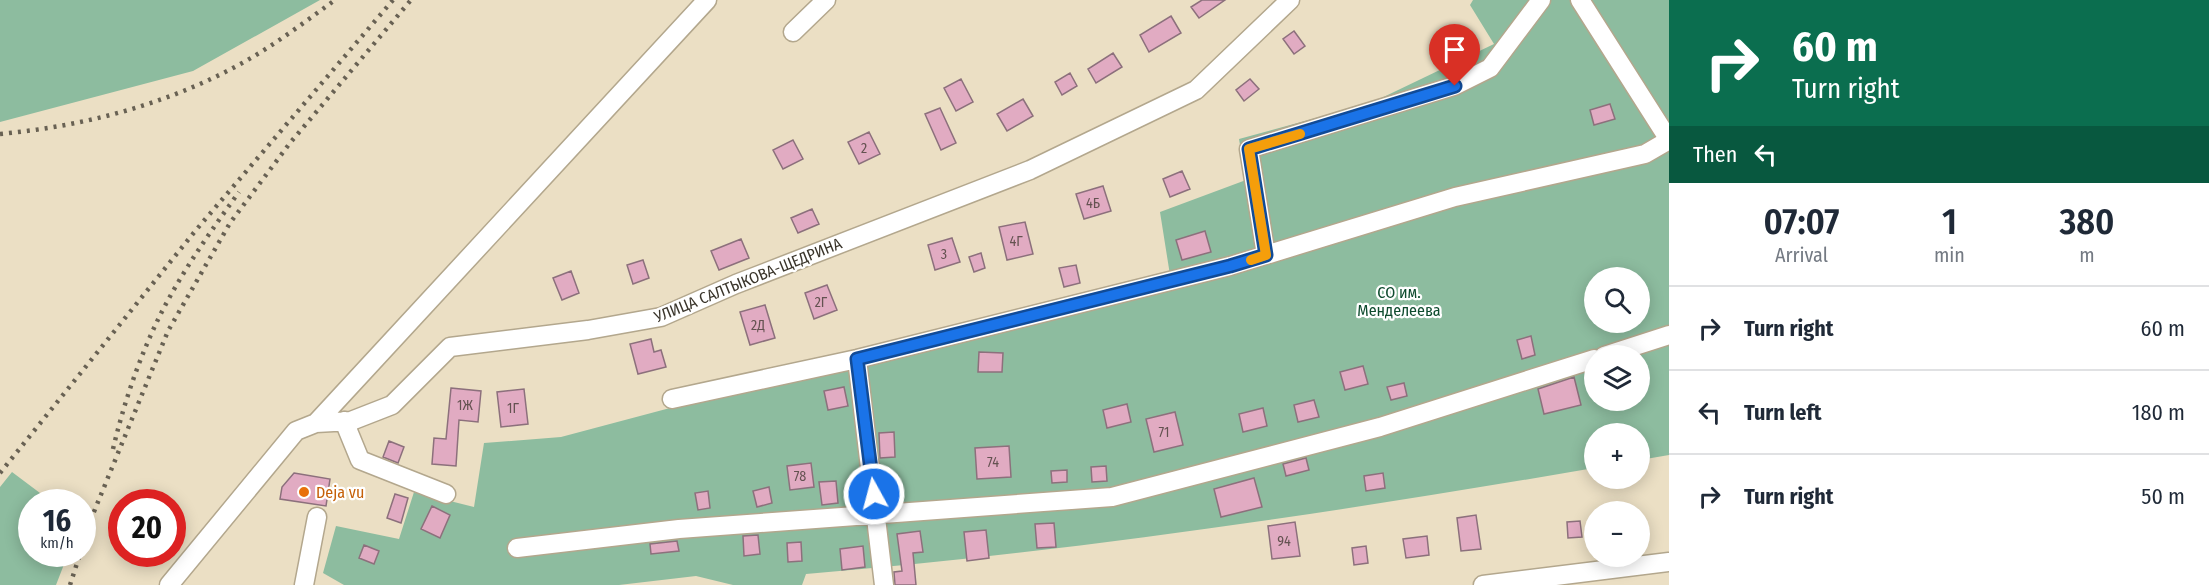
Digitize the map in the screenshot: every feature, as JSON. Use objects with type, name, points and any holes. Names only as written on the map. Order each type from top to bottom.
[{"type":"street","points":[[316,423],[707,0]]},
{"type":"street","points":[[793,32],[826,0]]},
{"type":"street","name":"УЛИЦА САЛТЫКОВА-ЩЕДРИНА","points":[[169,585],[296,431],[316,423],[351,421],[392,405],[450,347],[588,330],[661,317],[736,284],[1030,170],[1197,90],[1290,0]]},
{"type":"street","points":[[1266,255],[1249,149],[1455,86],[1490,68],[1541,0]]},
{"type":"street","points":[[672,399],[857,359],[1230,266],[1455,197],[1644,154],[1669,140],[1580,0]]},
{"type":"street","points":[[1638,345],[1669,335]]},
{"type":"street","points":[[857,359],[884,585]]},
{"type":"street","points":[[517,548],[679,529],[1112,497],[1380,427],[1584,362]]},
{"type":"street","points":[[344,421],[360,460],[446,494]]},
{"type":"street","points":[[304,585],[317,517]]},
{"type":"street","points":[[1483,585],[1669,562]]},
{"type":"green space","points":[[0,0],[320,0],[193,71],[0,122]]},
{"type":"green space","name":"СО им. Менделеева","points":[[1473,0],[1669,0],[1669,455],[1650,458],[1650,423],[1584,423],[1584,470],[1201,530],[1103,543],[806,574],[802,585],[733,585],[696,576],[619,585],[344,585],[323,573],[336,526],[399,539],[414,492],[474,507],[484,443],[561,437],[1170,275],[1160,212],[1246,180],[1239,139],[1371,103],[1494,44],[1470,5]]},
{"type":"green space","points":[[12,472],[35,489],[18,489],[18,567],[63,567],[56,585],[0,585],[0,487]]},
{"type":"building","points":[[1202,0],[1225,0],[1199,18],[1191,7]]},
{"type":"building","points":[[1171,16],[1181,33],[1149,52],[1140,35]]},
{"type":"building","points":[[1294,31],[1305,46],[1294,54],[1283,39]]},
{"type":"building","points":[[1113,53],[1122,67],[1096,83],[1088,69]]},
{"type":"building","points":[[1070,73],[1077,86],[1062,95],[1055,82]]},
{"type":"building","points":[[961,79],[973,102],[956,111],[944,88]]},
{"type":"building","points":[[1250,79],[1259,89],[1244,101],[1236,90]]},
{"type":"building","points":[[1023,99],[1033,116],[1007,131],[997,114]]},
{"type":"building","points":[[1610,104],[1615,119],[1594,125],[1590,110]]},
{"type":"building","points":[[940,108],[956,143],[941,150],[925,114]]},
{"type":"building","points":[[869,132],[880,154],[859,164],[848,142]]},
{"type":"building","points":[[793,140],[803,159],[783,169],[773,150]]},
{"type":"building","points":[[1182,171],[1190,189],[1170,197],[1163,179]]},
{"type":"building","points":[[1103,186],[1111,211],[1084,219],[1076,194]]},
{"type":"building","points":[[812,209],[819,224],[798,233],[791,218]]},
{"type":"building","points":[[1025,222],[1033,254],[1007,260],[999,227]]},
{"type":"building","points":[[1205,231],[1211,252],[1182,260],[1176,240]]},
{"type":"building","points":[[952,238],[960,262],[935,270],[928,245]]},
{"type":"building","points":[[741,239],[749,258],[719,270],[711,251]]},
{"type":"building","points":[[981,253],[985,268],[974,272],[969,257]]},
{"type":"building","points":[[643,260],[649,278],[633,284],[627,265]]},
{"type":"building","points":[[1076,265],[1080,283],[1064,287],[1059,268]]},
{"type":"building","points":[[571,271],[579,293],[562,300],[553,278]]},
{"type":"building","points":[[827,285],[837,310],[814,319],[805,293]]},
{"type":"building","points":[[765,305],[775,338],[750,345],[740,312]]},
{"type":"building","points":[[1531,336],[1535,355],[1522,359],[1517,340]]},
{"type":"building","points":[[651,339],[654,352],[661,350],[666,367],[638,374],[630,344]]},
{"type":"building","points":[[979,352],[1003,353],[1002,372],[978,372]]},
{"type":"building","points":[[1363,366],[1368,384],[1345,390],[1340,372]]},
{"type":"building","points":[[1574,377],[1581,405],[1544,414],[1538,389]]},
{"type":"building","points":[[1404,383],[1407,396],[1391,400],[1387,387]]},
{"type":"building","points":[[844,387],[848,406],[828,410],[824,391]]},
{"type":"building","points":[[451,388],[481,391],[478,422],[459,420],[456,466],[432,464],[434,438],[446,439]]},
{"type":"building","points":[[524,389],[528,424],[501,427],[497,392]]},
{"type":"building","points":[[1314,400],[1319,417],[1298,422],[1294,405]]},
{"type":"building","points":[[1127,404],[1131,422],[1107,428],[1103,410]]},
{"type":"building","points":[[1263,408],[1267,426],[1243,432],[1239,414]]},
{"type":"building","points":[[1175,412],[1183,445],[1154,452],[1146,419]]},
{"type":"building","points":[[894,432],[895,457],[880,458],[879,433]]},
{"type":"building","points":[[389,441],[404,447],[398,463],[383,457]]},
{"type":"building","points":[[1009,446],[1011,477],[977,479],[975,448]]},
{"type":"building","points":[[1306,458],[1309,470],[1286,476],[1283,464]]},
{"type":"building","points":[[811,463],[814,487],[790,490],[787,466]]},
{"type":"building","points":[[1106,466],[1107,481],[1092,482],[1091,467]]},
{"type":"building","points":[[1067,470],[1067,482],[1052,483],[1051,471]]},
{"type":"building","name":"Deja vu","points":[[294,473],[330,479],[326,506],[280,499],[282,487]]},
{"type":"building","points":[[1383,473],[1385,488],[1366,491],[1364,476]]},
{"type":"building","points":[[1254,478],[1262,507],[1221,517],[1214,489]]},
{"type":"building","points":[[836,481],[838,503],[822,505],[819,482]]},
{"type":"building","points":[[769,487],[772,503],[757,507],[753,491]]},
{"type":"building","points":[[708,491],[710,508],[698,510],[695,493]]},
{"type":"building","points":[[395,494],[408,498],[401,523],[387,518]]},
{"type":"building","points":[[432,506],[450,515],[440,538],[421,529]]},
{"type":"building","points":[[1476,515],[1481,549],[1461,551],[1457,518]]},
{"type":"building","points":[[1580,521],[1582,537],[1568,538],[1567,522]]},
{"type":"building","points":[[1295,522],[1300,556],[1272,559],[1268,526]]},
{"type":"building","points":[[1054,523],[1056,547],[1037,548],[1035,524]]},
{"type":"building","points":[[986,530],[989,558],[967,561],[964,532]]},
{"type":"building","points":[[920,531],[923,552],[913,553],[916,585],[895,585],[894,572],[902,571],[897,534]]},
{"type":"building","points":[[758,535],[760,554],[744,556],[743,536]]},
{"type":"building","points":[[1427,536],[1429,555],[1406,558],[1403,539]]},
{"type":"building","points":[[677,541],[679,551],[651,554],[650,544]]},
{"type":"building","points":[[801,542],[802,561],[788,562],[787,543]]},
{"type":"building","points":[[364,545],[379,551],[374,564],[359,558]]},
{"type":"building","points":[[863,546],[865,567],[842,570],[840,549]]},
{"type":"building","points":[[1366,546],[1368,563],[1354,565],[1352,548]]},
{"type":"railway","points":[[0,134],[95,119],[186,90],[256,55],[335,0]]},
{"type":"railway","points":[[0,473],[196,230],[393,0]]},
{"type":"railway","points":[[96,507],[168,331],[230,223],[290,143],[411,0]]},
{"type":"railway","points":[[113,449],[136,372],[163,310],[193,258],[239,192]]},
{"type":"railway","points":[[70,585],[76,567]]},
{"type":"slow traffic","points":[[1251,260],[1266,255],[1249,149],[1300,134]]},
{"type":"place","name":"Deja vu","points":[[304,492]]},
{"type":"route","points":[[874,494],[857,359],[1266,255],[1249,149],[1455,86]]}]
